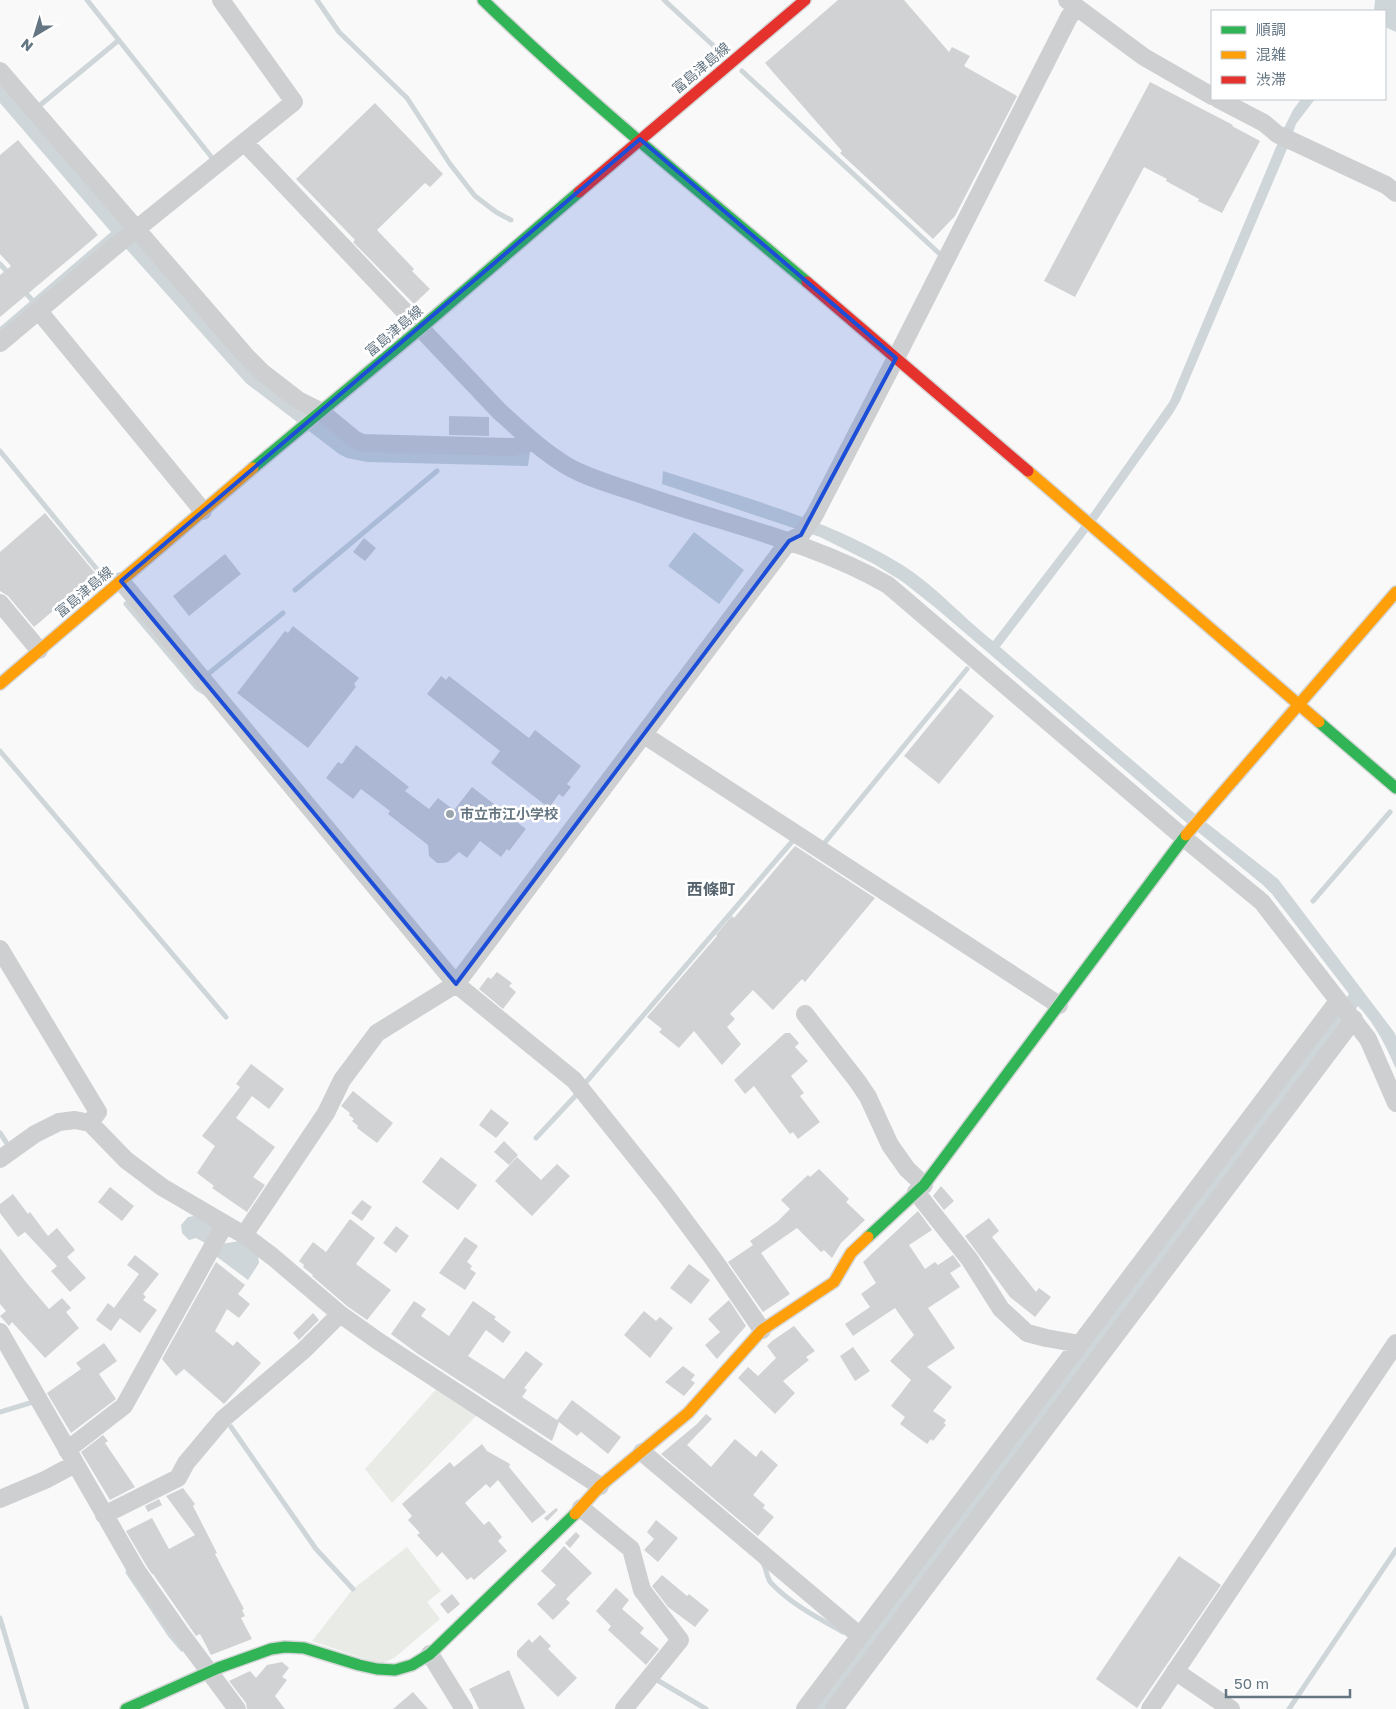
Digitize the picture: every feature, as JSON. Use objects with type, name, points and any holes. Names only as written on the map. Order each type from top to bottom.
[{"type":"street","points":[[0,343],[118,244],[294,102],[221,0]]},
{"type":"street","points":[[483,0],[532,47],[1396,788]]},
{"type":"street","name":"富島津島線","points":[[0,684],[805,0]]},
{"type":"street","points":[[244,1235],[326,1113],[342,1080],[377,1033],[456,984],[644,735],[795,538],[814,516],[1064,26],[1071,4],[1144,57],[1211,95]]},
{"type":"street","points":[[0,71],[246,356],[263,373],[298,400],[362,443],[513,447],[532,442]]},
{"type":"street","points":[[1220,100],[1264,123],[1277,134],[1386,185],[1396,193]]},
{"type":"street","points":[[245,143],[500,411],[532,442],[569,467],[608,483],[695,512],[795,538],[814,550],[888,585],[1187,835],[1262,902],[1368,1039],[1396,1103]]},
{"type":"street","points":[[38,310],[203,511]]},
{"type":"street","points":[[121,581],[456,984],[574,1080],[665,1194],[714,1260],[762,1330]]},
{"type":"street","points":[[126,1709],[211,1671],[267,1649],[286,1647],[318,1652],[369,1669],[383,1671],[402,1669],[424,1660],[582,1508],[600,1486],[688,1413],[762,1330],[834,1282],[851,1253],[920,1188],[1187,835],[1396,592]]},
{"type":"street","points":[[0,604],[39,650]]},
{"type":"street","points":[[644,735],[1059,1005]]},
{"type":"street","points":[[0,949],[98,1112],[90,1123]]},
{"type":"street","points":[[805,1709],[1339,1002]]},
{"type":"street","points":[[805,1014],[868,1097],[890,1145],[970,1260],[1001,1309],[1027,1333],[1080,1344]]},
{"type":"street","points":[[834,1709],[1353,1018]]},
{"type":"street","points":[[0,1159],[35,1134],[59,1122],[75,1120],[90,1123],[126,1160],[162,1187],[244,1235],[340,1314],[378,1341],[600,1486]]},
{"type":"street","points":[[0,1500],[45,1480],[124,1406],[225,1224]]},
{"type":"street","points":[[104,1515],[178,1478],[186,1463],[223,1419],[304,1350],[340,1314]]},
{"type":"street","points":[[0,1332],[137,1571],[237,1709]]},
{"type":"street","points":[[1150,1709],[1396,1342]]},
{"type":"street","points":[[642,1452],[860,1636]]},
{"type":"street","points":[[582,1508],[631,1549],[642,1590],[680,1640],[624,1709]]},
{"type":"street","points":[[430,1654],[464,1709]]},
{"type":"street","points":[[1175,1671],[1231,1709]]},
{"type":"highlighted area","points":[[640,139],[896,358],[801,535],[789,541],[456,984],[121,581]]},
{"type":"shaded area","points":[[1375,0],[1396,0],[1396,32],[1386,27],[1386,10],[1374,10]]},
{"type":"shaded area","points":[[0,81],[243,361],[366,448],[530,452],[528,466],[367,462],[347,458],[339,454],[246,383],[121,243],[0,337],[0,327],[111,232],[0,103]]},
{"type":"shaded area","points":[[1300,100],[1314,100],[1296,124],[1180,401],[1099,517],[1000,647],[1193,812],[1278,879],[1394,1032],[1396,1036],[1396,1069],[1380,1036],[1358,1006],[826,1709],[810,1709],[1349,994],[1263,885],[1187,823],[903,582],[874,564],[820,537],[662,484],[663,471],[784,510],[814,521],[871,547],[912,571],[993,641],[1092,512],[1170,401],[1293,110]]},
{"type":"shaded area","points":[[694,532],[744,570],[719,604],[668,566]]},
{"type":"shaded area","points":[[194,1216],[214,1226],[213,1233],[205,1243],[196,1238],[189,1240],[182,1233],[181,1225],[188,1217]]},
{"type":"shaded area","points":[[240,1241],[258,1255],[259,1263],[248,1280],[213,1254],[220,1244]]},
{"type":"shaded area","points":[[439,1386],[478,1414],[392,1503],[365,1469]]},
{"type":"shaded area","points":[[407,1547],[441,1591],[427,1602],[440,1619],[394,1658],[380,1664],[312,1641],[353,1589]]},
{"type":"building","points":[[838,0],[904,0],[949,52],[952,47],[970,56],[964,66],[1017,96],[955,216],[933,239],[840,153],[842,151],[765,63]]},
{"type":"building","points":[[1150,82],[1260,141],[1222,213],[1198,201],[1199,199],[1144,167],[1075,297],[1044,281]]},
{"type":"building","points":[[375,103],[443,174],[430,187],[425,183],[377,230],[430,289],[414,304],[353,242],[355,240],[296,179]]},
{"type":"building","points":[[18,140],[98,235],[0,317],[0,275],[11,266],[0,254],[0,155]]},
{"type":"building","points":[[449,416],[489,417],[489,436],[449,435]]},
{"type":"building","points":[[45,513],[96,574],[34,627],[8,596],[0,591],[0,552]]},
{"type":"building","points":[[364,538],[376,548],[365,561],[353,552]]},
{"type":"building","points":[[225,554],[241,574],[189,616],[173,596]]},
{"type":"building","points":[[293,626],[359,678],[354,684],[356,687],[308,748],[237,693],[285,631],[288,633]]},
{"type":"building","points":[[441,676],[446,680],[449,676],[529,738],[535,730],[581,766],[567,784],[571,787],[563,797],[559,794],[549,808],[491,763],[500,751],[427,694]]},
{"type":"building","points":[[960,688],[994,716],[939,784],[904,756]]},
{"type":"building","points":[[356,745],[409,787],[405,791],[429,809],[438,798],[454,810],[472,787],[526,829],[509,851],[507,849],[501,857],[480,841],[467,858],[459,852],[448,862],[437,863],[429,856],[428,845],[388,814],[390,811],[361,789],[353,799],[326,778],[338,762],[342,764]]},
{"type":"building","points":[[795,846],[875,898],[805,982],[802,979],[773,1010],[753,990],[730,1014],[735,1019],[727,1027],[741,1044],[722,1065],[694,1031],[679,1048],[659,1032],[662,1029],[647,1017],[732,916],[734,918]]},
{"type":"building","points":[[497,972],[512,983],[509,986],[516,992],[503,1009],[479,989],[488,977],[491,979]]},
{"type":"building","points":[[785,1033],[790,1033],[799,1043],[795,1047],[808,1061],[791,1076],[804,1093],[800,1096],[820,1122],[798,1139],[793,1132],[790,1134],[754,1086],[745,1094],[734,1080]]},
{"type":"building","points":[[251,1064],[284,1089],[269,1109],[252,1096],[236,1118],[275,1147],[253,1177],[265,1185],[247,1212],[212,1188],[214,1186],[197,1173],[215,1146],[202,1136],[240,1087],[236,1084]]},
{"type":"building","points":[[353,1091],[393,1123],[377,1143],[357,1128],[358,1126],[352,1121],[354,1119],[349,1115],[350,1113],[341,1106]]},
{"type":"building","points":[[491,1109],[509,1123],[496,1138],[479,1125]]},
{"type":"building","points":[[504,1141],[518,1155],[509,1165],[494,1152]]},
{"type":"building","points":[[441,1157],[477,1185],[458,1210],[422,1182]]},
{"type":"building","points":[[517,1157],[541,1180],[557,1164],[570,1176],[532,1216],[495,1181]]},
{"type":"building","points":[[819,1169],[849,1199],[846,1202],[865,1220],[841,1243],[832,1258],[824,1250],[821,1252],[797,1228],[761,1253],[790,1294],[763,1312],[728,1262],[753,1245],[750,1241],[777,1222],[790,1209],[781,1200],[808,1175],[810,1177]]},
{"type":"building","points":[[941,1186],[954,1201],[944,1210],[933,1196]]},
{"type":"building","points":[[110,1187],[134,1206],[122,1221],[98,1202]]},
{"type":"building","points":[[13,1194],[28,1214],[30,1212],[48,1236],[57,1228],[75,1250],[67,1257],[86,1278],[70,1292],[51,1271],[57,1266],[25,1232],[18,1237],[0,1213],[0,1204]]},
{"type":"building","points":[[362,1200],[372,1207],[362,1221],[351,1213]]},
{"type":"building","points":[[918,1211],[932,1230],[909,1245],[925,1269],[935,1262],[938,1265],[953,1255],[961,1266],[950,1273],[960,1287],[928,1308],[955,1348],[927,1367],[952,1387],[933,1411],[946,1420],[944,1423],[946,1425],[933,1441],[931,1439],[927,1444],[900,1424],[905,1417],[891,1406],[911,1380],[890,1361],[914,1335],[895,1308],[853,1336],[845,1324],[870,1307],[861,1294],[876,1283],[863,1262]]},
{"type":"building","points":[[989,1218],[999,1231],[992,1237],[1036,1292],[1039,1288],[1051,1297],[1035,1317],[1010,1297],[965,1236]]},
{"type":"building","points":[[350,1219],[375,1238],[356,1264],[391,1290],[367,1320],[347,1306],[312,1276],[299,1261],[313,1242],[326,1252]]},
{"type":"building","points":[[396,1226],[409,1236],[396,1253],[383,1243]]},
{"type":"building","points":[[465,1237],[478,1246],[467,1262],[472,1266],[470,1269],[476,1273],[465,1290],[439,1273]]},
{"type":"building","points":[[0,1248],[49,1309],[62,1298],[71,1308],[66,1312],[79,1328],[45,1358],[12,1322],[9,1326],[0,1316],[6,1311],[0,1304]]},
{"type":"building","points":[[135,1255],[159,1274],[143,1294],[146,1297],[143,1300],[157,1310],[140,1333],[120,1318],[111,1331],[96,1320],[108,1303],[114,1308],[139,1274],[127,1265]]},
{"type":"building","points":[[216,1262],[245,1285],[238,1294],[250,1304],[239,1318],[227,1309],[215,1331],[233,1346],[237,1341],[261,1363],[224,1404],[184,1369],[176,1376],[162,1359]]},
{"type":"building","points":[[689,1264],[710,1280],[691,1304],[670,1288]]},
{"type":"building","points":[[729,1300],[746,1326],[717,1359],[705,1345],[720,1332],[708,1319]]},
{"type":"building","points":[[414,1301],[426,1309],[421,1316],[449,1336],[473,1301],[496,1317],[494,1319],[511,1332],[503,1343],[486,1330],[468,1356],[504,1379],[526,1351],[543,1364],[524,1388],[527,1390],[522,1397],[557,1420],[572,1400],[621,1437],[608,1454],[581,1432],[577,1436],[559,1422],[552,1441],[418,1354],[391,1334]]},
{"type":"building","points":[[644,1311],[656,1321],[660,1317],[673,1328],[650,1358],[624,1335]]},
{"type":"building","points":[[313,1313],[319,1320],[299,1340],[293,1333]]},
{"type":"building","points":[[794,1326],[815,1351],[806,1357],[809,1360],[783,1381],[795,1393],[775,1414],[738,1378],[748,1367],[758,1376],[776,1358],[767,1346]]},
{"type":"building","points":[[104,1343],[117,1361],[99,1374],[116,1399],[71,1433],[47,1393],[81,1369],[76,1363]]},
{"type":"building","points":[[853,1347],[870,1371],[855,1381],[840,1356]]},
{"type":"building","points":[[683,1366],[695,1375],[691,1380],[695,1383],[684,1396],[665,1382]]},
{"type":"building","points":[[706,1414],[712,1419],[687,1445],[711,1467],[735,1439],[756,1457],[761,1450],[778,1465],[753,1495],[765,1505],[763,1508],[774,1517],[758,1536],[661,1454]]},
{"type":"building","points":[[103,1435],[108,1441],[105,1443],[135,1487],[110,1500],[81,1452]]},
{"type":"building","points":[[482,1444],[487,1451],[510,1464],[509,1467],[546,1512],[532,1523],[498,1480],[490,1488],[486,1484],[465,1503],[484,1525],[489,1521],[502,1537],[498,1541],[507,1551],[474,1580],[471,1577],[467,1580],[442,1552],[437,1557],[417,1535],[420,1533],[408,1520],[412,1516],[402,1504],[450,1462],[454,1467]]},
{"type":"building","points":[[183,1488],[195,1504],[193,1506],[217,1553],[215,1554],[244,1609],[242,1610],[245,1616],[241,1618],[252,1639],[211,1655],[200,1634],[196,1636],[152,1574],[126,1531],[152,1518],[169,1549],[195,1535],[166,1496]]},
{"type":"building","points":[[159,1499],[162,1505],[148,1512],[145,1506]]},
{"type":"building","points":[[556,1508],[558,1510],[547,1521],[544,1518]]},
{"type":"building","points":[[656,1520],[678,1538],[658,1562],[644,1550],[654,1539],[647,1532]]},
{"type":"building","points":[[576,1532],[580,1536],[570,1548],[565,1543]]},
{"type":"building","points":[[564,1546],[592,1573],[566,1599],[570,1603],[553,1620],[537,1604],[556,1585],[541,1571]]},
{"type":"building","points":[[1179,1556],[1221,1585],[1137,1708],[1096,1679]]},
{"type":"building","points":[[662,1575],[687,1596],[689,1594],[709,1610],[695,1627],[668,1607],[652,1586]]},
{"type":"building","points":[[616,1588],[629,1600],[622,1609],[644,1628],[640,1633],[659,1649],[646,1665],[608,1630],[611,1626],[596,1611]]},
{"type":"building","points":[[452,1594],[460,1604],[448,1614],[440,1604]]},
{"type":"building","points":[[540,1635],[551,1646],[548,1649],[577,1678],[558,1697],[517,1656],[517,1651],[529,1639],[532,1643]]},
{"type":"building","points":[[282,1662],[289,1668],[282,1677],[287,1680],[275,1696],[285,1709],[247,1709],[246,1703],[229,1681],[250,1671],[256,1678],[267,1665]]},
{"type":"building","points":[[509,1670],[525,1709],[479,1709],[469,1689]]},
{"type":"building","points":[[413,1692],[428,1709],[393,1709]]},
{"type":"waterway","points":[[87,0],[213,159]]},
{"type":"waterway","points":[[317,0],[339,32],[407,98],[450,164],[475,196],[496,212],[511,220]]},
{"type":"waterway","points":[[664,0],[717,49]]},
{"type":"waterway","points":[[39,106],[119,40]]},
{"type":"waterway","points":[[742,71],[942,256]]},
{"type":"waterway","points":[[0,264],[10,275]]},
{"type":"waterway","points":[[24,291],[32,300]]},
{"type":"waterway","points":[[0,451],[100,573]]},
{"type":"waterway","points":[[295,590],[437,471]]},
{"type":"waterway","points":[[126,604],[197,688],[205,693]]},
{"type":"waterway","points":[[208,674],[283,613]]},
{"type":"waterway","points":[[822,846],[967,669]]},
{"type":"waterway","points":[[0,751],[226,1017]]},
{"type":"waterway","points":[[1313,901],[1390,812]]},
{"type":"waterway","points":[[587,1081],[796,837]]},
{"type":"waterway","points":[[536,1138],[579,1092]]},
{"type":"waterway","points":[[0,1133],[6,1142]]},
{"type":"waterway","points":[[0,1412],[33,1402]]},
{"type":"waterway","points":[[231,1427],[316,1549],[353,1589]]},
{"type":"waterway","points":[[1289,1709],[1396,1550]]},
{"type":"waterway","points":[[762,1562],[769,1581],[787,1598],[843,1632]]},
{"type":"waterway","points":[[128,1572],[171,1636],[182,1649]]},
{"type":"waterway","points":[[0,1618],[27,1709]]},
{"type":"waterway","points":[[657,1680],[706,1709]]},
{"type":"traffic: fast","points":[[483,0],[602,109],[807,282]]},
{"type":"traffic: fast","points":[[253,468],[421,328],[579,192]]},
{"type":"traffic: fast","points":[[1319,722],[1396,788]]},
{"type":"traffic: fast","points":[[868,1237],[924,1185],[1186,835]]},
{"type":"traffic: fast","points":[[126,1709],[218,1668],[271,1649],[285,1647],[304,1648],[377,1669],[395,1670],[412,1665],[430,1654],[575,1514]]},
{"type":"traffic: slow","points":[[0,684],[253,468]]},
{"type":"traffic: slow","points":[[1028,471],[1319,722]]},
{"type":"traffic: slow","points":[[1186,835],[1396,592]]},
{"type":"traffic: slow","points":[[575,1514],[600,1486],[688,1413],[762,1330],[834,1282],[851,1253],[868,1237]]},
{"type":"traffic: jam","points":[[579,192],[805,0]]},
{"type":"traffic: jam","points":[[807,282],[1028,471]]},
{"type":"place","name":"市立市江小学校","points":[[450,814]]},
{"type":"district","name":"西條町","points":[[711,889]]}]
